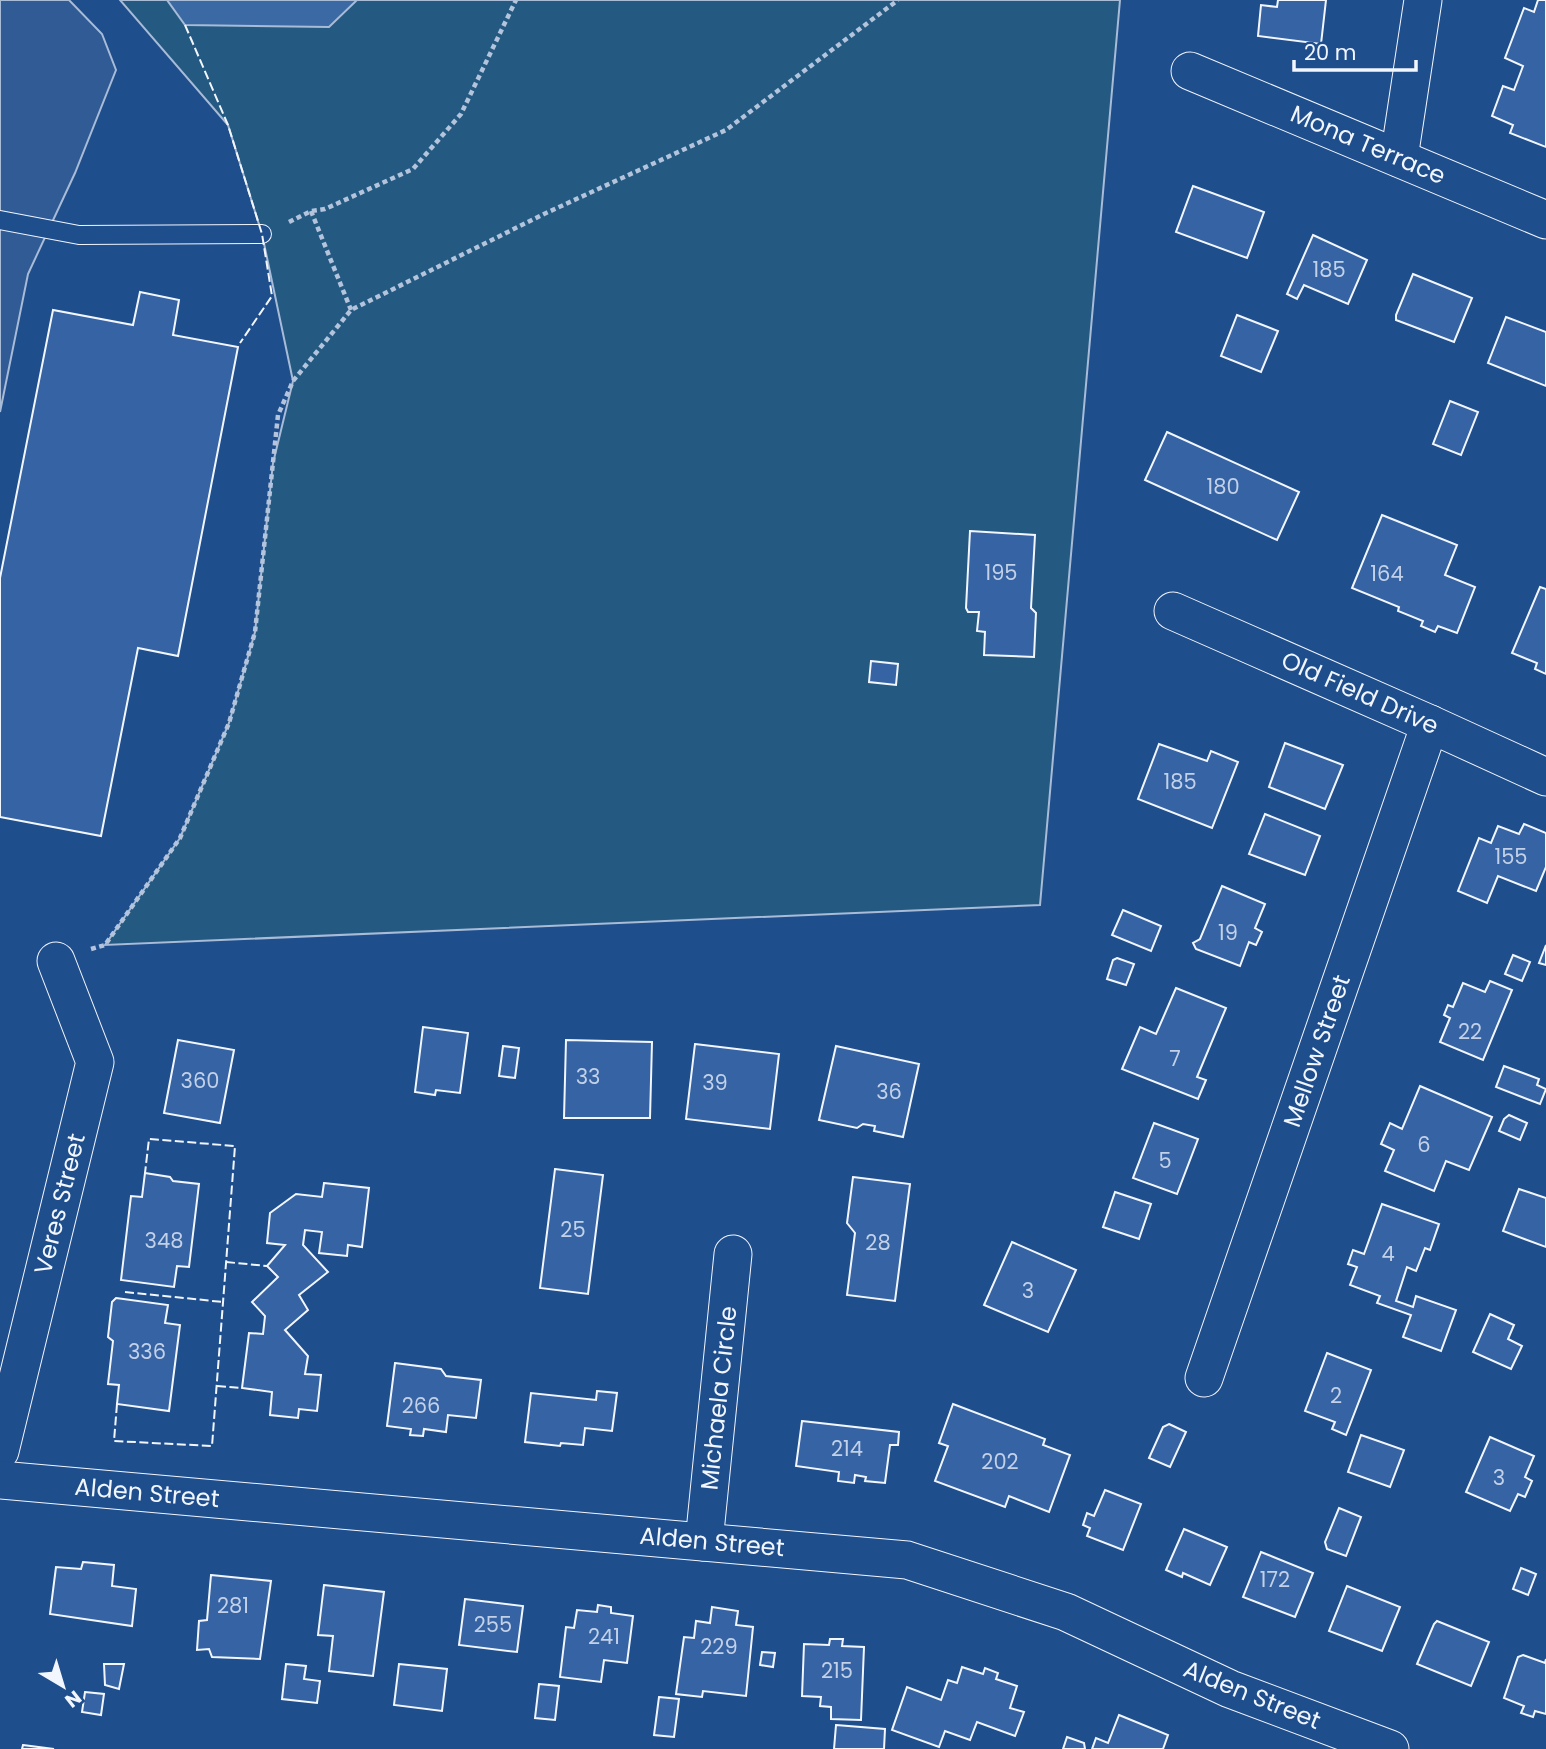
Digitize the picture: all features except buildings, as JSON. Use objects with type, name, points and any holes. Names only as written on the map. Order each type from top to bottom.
[{"type":"street","points":[[1399,158],[1423,0]]},
{"type":"street","name":"Mona Terrace","points":[[1190,71],[1546,220]]},
{"type":"street","name":"Old Field Drive","points":[[1173,611],[1546,777]]},
{"type":"street","name":"Mellow Street","points":[[1204,1378],[1430,724]]},
{"type":"street","name":"Veres Street","points":[[0,1451],[95,1062],[56,961]]},
{"type":"street","name":"Michaela Circle","points":[[704,1542],[733,1254]]},
{"type":"street","name":"Alden Street","points":[[0,1480],[907,1560],[1066,1612],[1230,1689],[1390,1749]]},
{"type":"lane","points":[[0,220],[79,234],[262,234]]},
{"type":"path","points":[[262,234],[413,169],[461,114],[516,0]]},
{"type":"path","points":[[56,961],[106,945],[180,838],[229,723],[255,632],[278,415],[293,381],[351,310],[544,214],[726,130],[898,0]]},
{"type":"path","points":[[311,211],[351,310]]},
{"type":"shaded area","points":[[0,0],[69,0],[102,34],[116,70],[75,173],[28,274],[0,412]]},
{"type":"shaded area","points":[[120,0],[1120,0],[1040,905],[105,945],[180,838],[229,723],[255,632],[273,463],[293,381],[262,234],[228,125]]},
{"type":"shaded area","points":[[167,0],[357,0],[329,27],[185,25]]},
{"type":"fence","points":[[185,25],[228,125],[262,234],[272,296],[240,343]]},
{"type":"fence","points":[[117,1404],[114,1441],[212,1446],[235,1146],[149,1139],[145,1173]]},
{"type":"fence","points":[[226,1262],[267,1266]]},
{"type":"fence","points":[[125,1292],[223,1302]]},
{"type":"fence","points":[[217,1386],[242,1388]]}]
